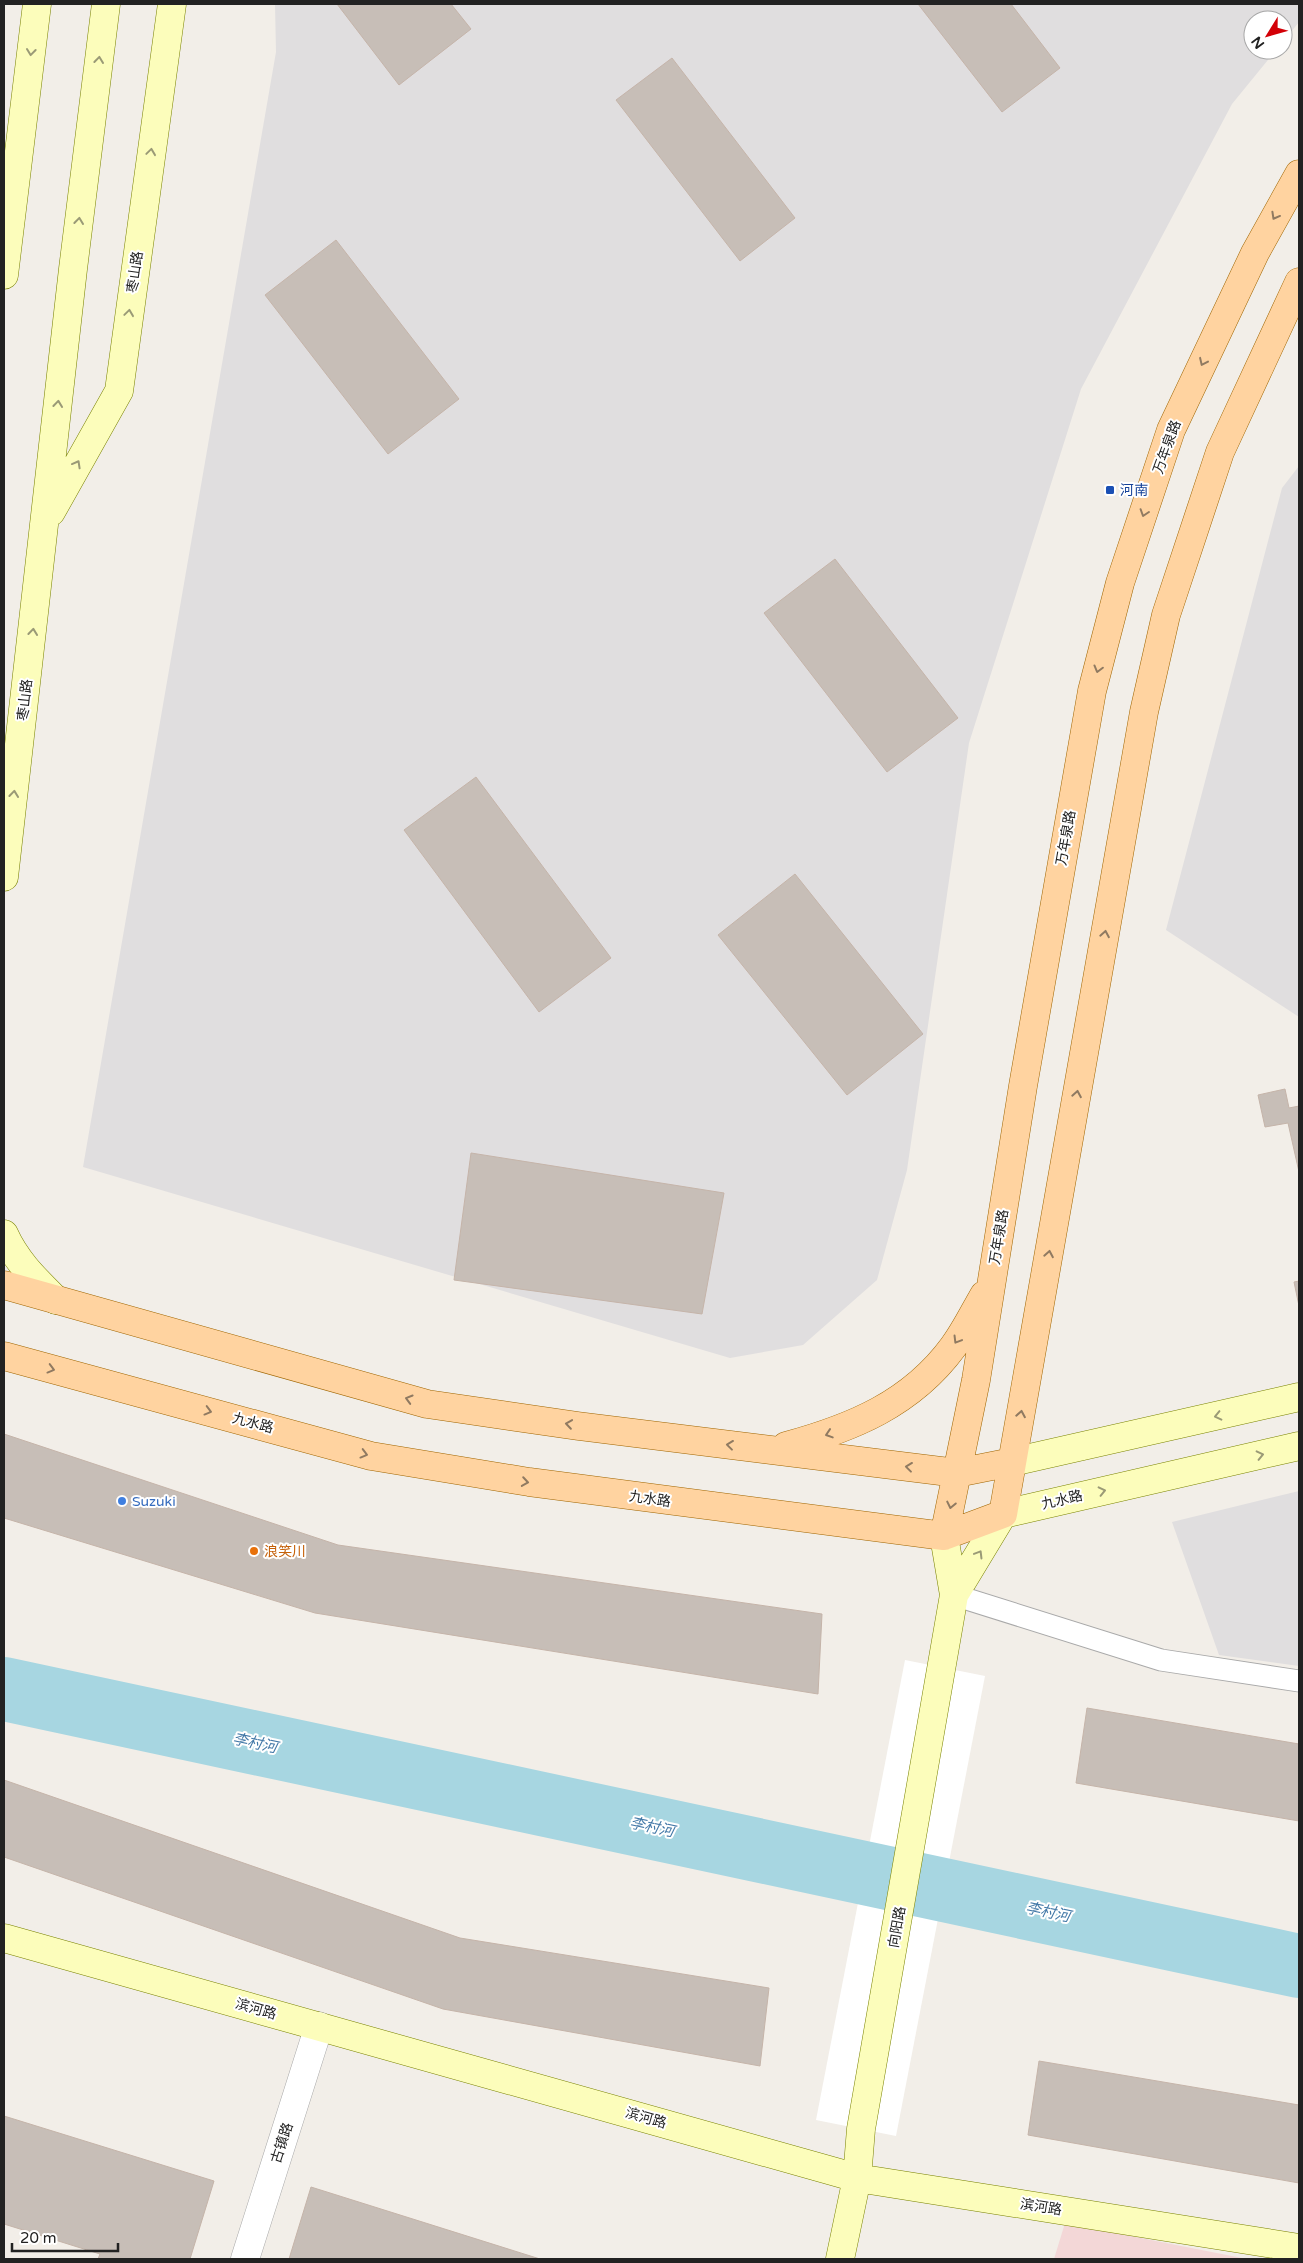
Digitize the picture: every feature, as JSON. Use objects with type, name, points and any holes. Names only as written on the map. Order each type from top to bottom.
[{"type":"main road","name":"万年泉路","points":[[944,1536],[976,1380],[1025,1076],[1092,692],[1120,583],[1171,430],[1255,253],[1299,174]]},
{"type":"main road","points":[[1003,1514],[1143,721],[1166,616],[1220,452],[1299,282]]},
{"type":"main road","points":[[772,1450],[831,1434],[870,1417],[902,1398],[953,1347],[991,1283]]},
{"type":"main road","points":[[4,1285],[426,1404],[957,1474],[1012,1462]]},
{"type":"main road","name":"九水路","points":[[4,1356],[372,1456],[529,1482],[944,1536],[1003,1514]]},
{"type":"street","points":[[5,271],[37,4]]},
{"type":"street","name":"枣山路","points":[[4,877],[73,269],[106,4]]},
{"type":"street","name":"枣山路","points":[[45,522],[119,391],[172,4]]},
{"type":"street","points":[[4,1234],[12,1252],[27,1271],[56,1300]]},
{"type":"street","points":[[1012,1462],[1299,1397]]},
{"type":"street","name":"九水路","points":[[1003,1514],[1299,1446]]},
{"type":"street","name":"向阳路","points":[[954,1595],[1003,1514]]},
{"type":"street","name":"向阳路","points":[[840,2259],[857,2178],[861,2129],[954,1595],[944,1536]]},
{"type":"street","name":"滨河路","points":[[4,1938],[857,2178],[1299,2248]]},
{"type":"street","name":"古镇路","points":[[245,2259],[319,2026]]},
{"type":"lane","points":[[954,1595],[1161,1660],[1299,1681]]},
{"type":"shaded area","points":[[275,4],[1299,4],[1299,22],[1293,30],[1293,10],[1243,10],[1243,60],[1268,60],[1232,104],[1081,389],[969,743],[907,1170],[877,1280],[803,1345],[730,1358],[83,1167],[276,52]]},
{"type":"shaded area","points":[[1299,466],[1299,1017],[1166,930],[1282,488]]},
{"type":"shaded area","points":[[1299,1491],[1299,1666],[1219,1655],[1172,1522]]},
{"type":"shaded area","points":[[1065,2223],[1247,2259],[1054,2259]]},
{"type":"pier","points":[[905,1660],[985,1676],[896,2136],[816,2120]]},
{"type":"building","points":[[337,4],[451,4],[471,29],[399,85]]},
{"type":"building","points":[[918,4],[1011,4],[1060,68],[1002,112]]},
{"type":"building","points":[[672,58],[795,218],[740,261],[616,100]]},
{"type":"building","points":[[336,240],[459,399],[388,454],[265,295]]},
{"type":"building","points":[[835,559],[958,718],[887,772],[764,613]]},
{"type":"building","points":[[476,777],[611,958],[539,1012],[404,830]]},
{"type":"building","points":[[795,874],[923,1034],[847,1095],[718,935]]},
{"type":"building","points":[[1285,1089],[1289,1108],[1299,1106],[1299,1172],[1288,1123],[1265,1127],[1258,1095]]},
{"type":"building","points":[[471,1153],[724,1193],[702,1314],[454,1280]]},
{"type":"building","points":[[1299,1281],[1299,1306],[1294,1282]]},
{"type":"building","points":[[4,1434],[338,1545],[822,1614],[818,1694],[315,1613],[4,1518]]},
{"type":"building","points":[[1087,1708],[1299,1744],[1299,1821],[1076,1783]]},
{"type":"building","points":[[4,1780],[460,1938],[769,1988],[760,2066],[443,2009],[4,1857]]},
{"type":"building","points":[[1039,2061],[1299,2105],[1299,2183],[1028,2135]]},
{"type":"building","points":[[4,2116],[214,2181],[190,2259],[98,2259],[100,2254],[4,2224]]},
{"type":"building","points":[[311,2187],[540,2259],[289,2259]]},
{"type":"waterway","name":"李村河","points":[[4,1689],[1299,1966]]},
{"type":"place","name":"河南","points":[[1110,490]]},
{"type":"place","name":"Suzuki","points":[[122,1501]]},
{"type":"place","name":"浪笑川","points":[[254,1551]]}]
